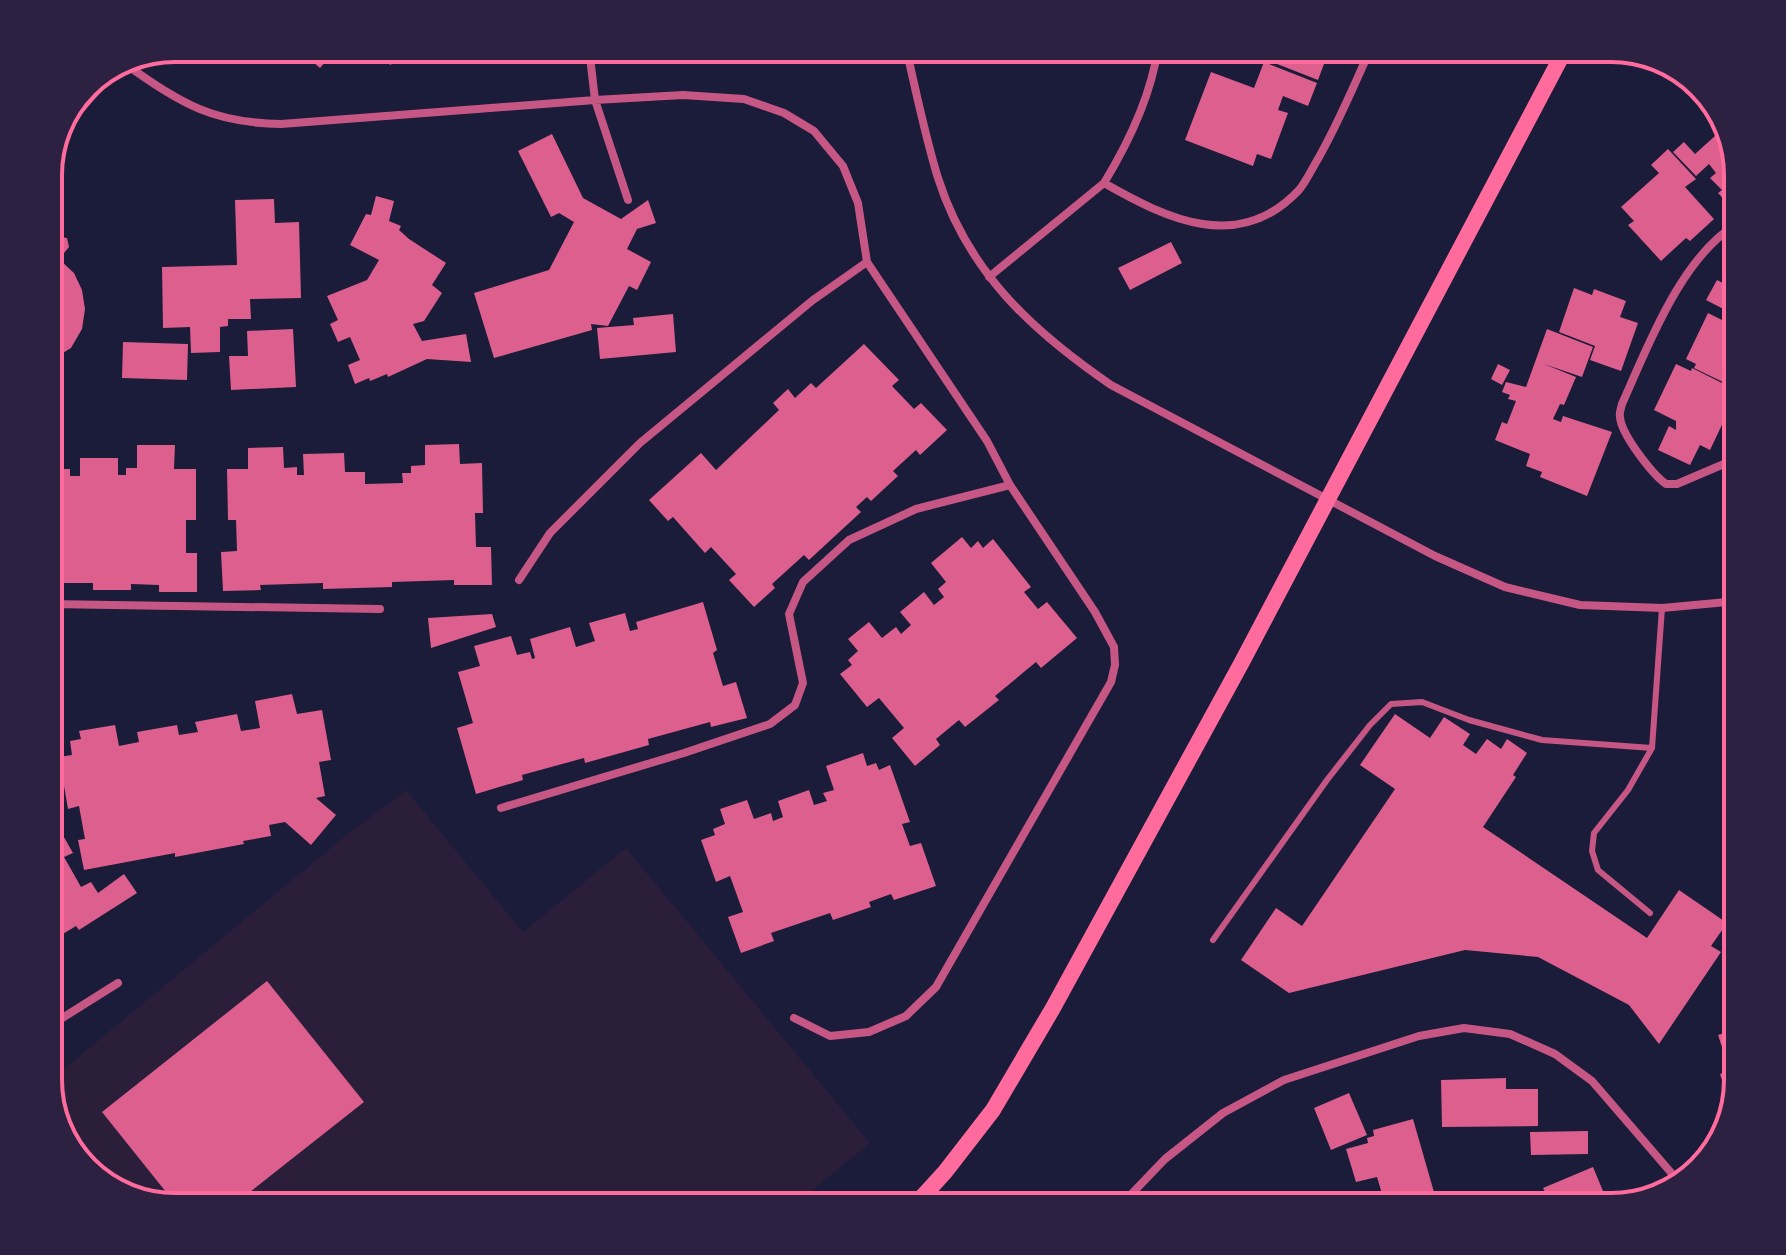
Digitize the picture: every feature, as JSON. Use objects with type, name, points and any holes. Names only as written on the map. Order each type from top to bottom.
[{"type":"main road","points":[[926,1193],[993,1110],[1045,1021],[1242,662],[1559,62]]},
{"type":"street","points":[[591,62],[595,100],[628,200]]},
{"type":"street","points":[[910,62],[939,179],[961,233],[989,277],[1027,321],[1066,354],[1111,385],[1435,556],[1505,587],[1580,605],[1662,608],[1724,602]]},
{"type":"street","points":[[989,277],[1104,183],[1127,146],[1154,62]]},
{"type":"street","points":[[1104,183],[1167,216],[1197,224],[1233,226],[1270,215],[1300,189],[1324,149],[1364,62]]},
{"type":"street","points":[[134,70],[161,90],[204,113],[252,124],[683,95],[744,99],[784,113],[814,131],[843,166],[858,203],[867,262],[987,441],[1010,485],[1095,612],[1114,647],[1115,665],[1111,682],[936,987],[906,1016],[869,1032],[830,1036],[794,1018]]},
{"type":"street","points":[[1724,232],[1669,301],[1622,404],[1620,417],[1623,429],[1652,471],[1666,484],[1677,484],[1724,464]]},
{"type":"street","points":[[519,580],[550,533],[640,443],[813,300],[867,262]]},
{"type":"street","points":[[501,808],[770,724],[795,705],[803,683],[789,614],[803,582],[849,540],[916,509],[1010,485]]},
{"type":"street","points":[[62,604],[380,609]]},
{"type":"street","points":[[62,1018],[118,983]]},
{"type":"street","points":[[1132,1193],[1165,1159],[1223,1113],[1284,1080],[1419,1036],[1464,1028],[1510,1034],[1555,1054],[1592,1081],[1673,1175]]},
{"type":"lane","points":[[1650,913],[1598,870],[1592,851],[1594,833],[1628,790],[1652,748],[1662,608]]},
{"type":"lane","points":[[1213,940],[1327,780],[1370,725],[1391,704],[1422,702],[1469,720],[1542,740],[1652,748]]},
{"type":"shaded area","points":[[406,790],[523,932],[626,848],[870,1143],[809,1193],[175,1193],[146,1189],[112,1174],[90,1154],[77,1136],[66,1109],[62,1070],[349,833]]},
{"type":"building","points":[[1264,62],[1317,83],[1308,106],[1283,96],[1278,110],[1288,113],[1271,159],[1257,154],[1253,166],[1185,140],[1211,72],[1254,88]]},
{"type":"building","points":[[1272,62],[1325,62],[1318,80]]},
{"type":"building","points":[[552,134],[583,198],[621,219],[648,200],[656,223],[637,229],[627,249],[651,262],[637,290],[629,286],[608,326],[591,324],[592,330],[494,358],[474,293],[549,270],[574,222],[559,213],[551,217],[518,151]]},
{"type":"building","points":[[1716,135],[1723,160],[1724,199],[1718,193],[1722,190],[1710,178],[1716,173],[1709,164],[1696,176],[1673,152],[1684,142],[1695,154]]},
{"type":"building","points":[[1668,149],[1696,179],[1685,187],[1714,219],[1690,241],[1686,238],[1661,261],[1628,225],[1634,221],[1621,207],[1659,173],[1651,165]]},
{"type":"building","points":[[376,196],[394,201],[389,221],[401,226],[399,230],[409,239],[446,263],[432,285],[442,293],[424,321],[413,324],[422,341],[466,334],[471,362],[427,359],[388,377],[387,374],[355,384],[348,365],[360,360],[350,337],[338,342],[330,324],[338,320],[327,296],[367,280],[379,260],[350,245],[366,214],[371,215]]},
{"type":"building","points":[[274,199],[275,223],[299,222],[301,298],[250,299],[251,319],[228,319],[228,326],[220,327],[220,352],[191,353],[190,327],[163,328],[162,267],[237,265],[235,200]]},
{"type":"building","points":[[62,237],[67,238],[69,247],[62,255]]},
{"type":"building","points":[[1171,242],[1182,263],[1130,290],[1118,268]]},
{"type":"building","points":[[62,262],[74,273],[82,290],[85,309],[82,329],[71,348],[62,353]]},
{"type":"building","points":[[1717,280],[1723,283],[1724,309],[1706,300]]},
{"type":"building","points":[[1574,288],[1592,295],[1594,289],[1626,301],[1620,317],[1638,323],[1621,371],[1590,360],[1595,346],[1559,332]]},
{"type":"building","points":[[1708,313],[1724,321],[1724,383],[1694,368],[1696,364],[1686,359]]},
{"type":"building","points":[[673,314],[676,352],[600,359],[597,328],[634,325],[633,318]]},
{"type":"building","points":[[293,329],[296,387],[231,390],[229,356],[248,356],[247,331]]},
{"type":"building","points":[[1547,329],[1593,347],[1582,377],[1544,364],[1576,377],[1564,405],[1560,404],[1553,419],[1561,422],[1563,416],[1612,432],[1587,496],[1540,477],[1542,472],[1526,466],[1530,454],[1495,440],[1502,422],[1507,424],[1516,401],[1508,399],[1510,395],[1502,392],[1506,382],[1526,387]]},
{"type":"building","points":[[123,342],[188,344],[187,380],[122,378]]},
{"type":"building","points":[[864,344],[899,380],[892,386],[914,409],[921,403],[947,430],[920,455],[916,450],[893,471],[898,476],[871,501],[867,497],[856,507],[861,512],[809,560],[804,555],[772,584],[775,588],[754,607],[729,580],[736,574],[711,547],[705,553],[673,517],[668,521],[649,500],[701,453],[716,470],[779,410],[773,403],[788,389],[795,398],[811,383],[816,388]]},
{"type":"building","points":[[1498,364],[1510,370],[1502,385],[1491,379]]},
{"type":"building","points":[[1676,364],[1691,371],[1692,368],[1724,384],[1724,420],[1710,450],[1700,445],[1690,465],[1658,450],[1669,426],[1676,430],[1676,421],[1654,410]]},
{"type":"building","points":[[459,444],[460,464],[482,463],[483,513],[475,513],[476,547],[491,547],[492,585],[454,585],[454,580],[392,582],[392,587],[323,589],[323,583],[260,585],[261,590],[223,591],[221,552],[237,551],[236,520],[228,520],[227,469],[248,469],[248,448],[283,447],[284,468],[297,467],[297,475],[304,475],[303,454],[344,453],[345,472],[365,472],[365,484],[403,483],[402,473],[411,473],[411,466],[425,465],[425,445]]},
{"type":"building","points":[[137,445],[175,445],[174,469],[196,469],[196,520],[186,520],[186,553],[197,553],[197,592],[159,592],[159,585],[131,584],[131,590],[93,590],[93,583],[62,583],[62,469],[70,469],[70,476],[80,476],[80,458],[118,458],[118,475],[126,475],[126,468],[137,468]]},
{"type":"building","points":[[962,537],[971,548],[978,541],[983,548],[993,539],[1031,587],[1024,592],[1038,609],[1047,602],[1077,638],[1041,668],[1036,662],[995,696],[999,700],[965,727],[959,720],[936,739],[940,745],[915,766],[892,738],[904,728],[879,698],[867,707],[840,674],[852,665],[848,660],[858,651],[848,639],[869,622],[882,638],[896,627],[901,634],[911,625],[900,612],[924,592],[934,605],[944,597],[938,589],[946,582],[931,563]]},
{"type":"building","points":[[703,602],[717,650],[713,653],[723,686],[736,682],[747,718],[711,727],[710,722],[648,739],[649,745],[585,763],[584,758],[522,775],[523,780],[476,794],[457,728],[473,723],[458,672],[480,666],[474,646],[511,636],[517,655],[530,652],[532,659],[535,658],[530,639],[570,627],[576,647],[595,641],[589,623],[625,613],[630,631],[638,629],[636,622]]},
{"type":"building","points":[[492,614],[496,627],[431,648],[428,618]]},
{"type":"building","points":[[292,694],[297,714],[322,710],[331,760],[319,762],[325,796],[316,798],[336,815],[311,845],[285,822],[269,825],[271,836],[243,841],[244,844],[84,870],[78,840],[85,839],[79,806],[68,809],[62,774],[62,757],[72,755],[70,741],[81,739],[79,731],[115,725],[119,746],[139,742],[137,732],[177,725],[179,735],[198,732],[195,722],[237,714],[241,731],[260,728],[255,701]]},
{"type":"building","points":[[1395,714],[1430,738],[1444,717],[1470,734],[1463,745],[1476,754],[1487,739],[1501,749],[1507,739],[1527,753],[1513,775],[1516,777],[1483,827],[1647,938],[1679,890],[1724,921],[1724,927],[1711,946],[1721,952],[1659,1044],[1629,1005],[1538,957],[1465,950],[1289,993],[1241,960],[1276,908],[1302,926],[1395,789],[1360,765]]},
{"type":"building","points":[[863,753],[867,766],[876,763],[879,770],[890,765],[910,822],[902,824],[910,846],[921,843],[936,886],[894,900],[891,894],[869,902],[871,907],[833,920],[830,913],[771,933],[774,941],[741,953],[728,917],[743,912],[730,876],[716,882],[701,840],[715,835],[713,829],[725,824],[720,809],[747,800],[754,819],[771,813],[773,821],[783,817],[778,801],[809,790],[814,805],[827,801],[823,793],[834,790],[826,766]]},
{"type":"building","points":[[62,834],[73,853],[64,857],[81,887],[91,882],[98,893],[124,874],[137,893],[79,930],[76,926],[62,934]]},
{"type":"building","points":[[267,981],[364,1102],[249,1193],[166,1192],[102,1112]]},
{"type":"building","points":[[1724,1033],[1724,1053],[1718,1035]]},
{"type":"building","points":[[1506,1078],[1506,1089],[1538,1089],[1538,1126],[1442,1127],[1441,1080]]},
{"type":"building","points":[[1349,1093],[1367,1135],[1331,1150],[1314,1108]]},
{"type":"building","points":[[1413,1119],[1434,1193],[1382,1193],[1377,1177],[1356,1182],[1346,1149],[1368,1143],[1367,1138],[1374,1136],[1373,1130]]},
{"type":"building","points":[[1588,1131],[1588,1154],[1531,1155],[1530,1132]]},
{"type":"building","points":[[1593,1167],[1604,1193],[1543,1193],[1543,1188]]}]
